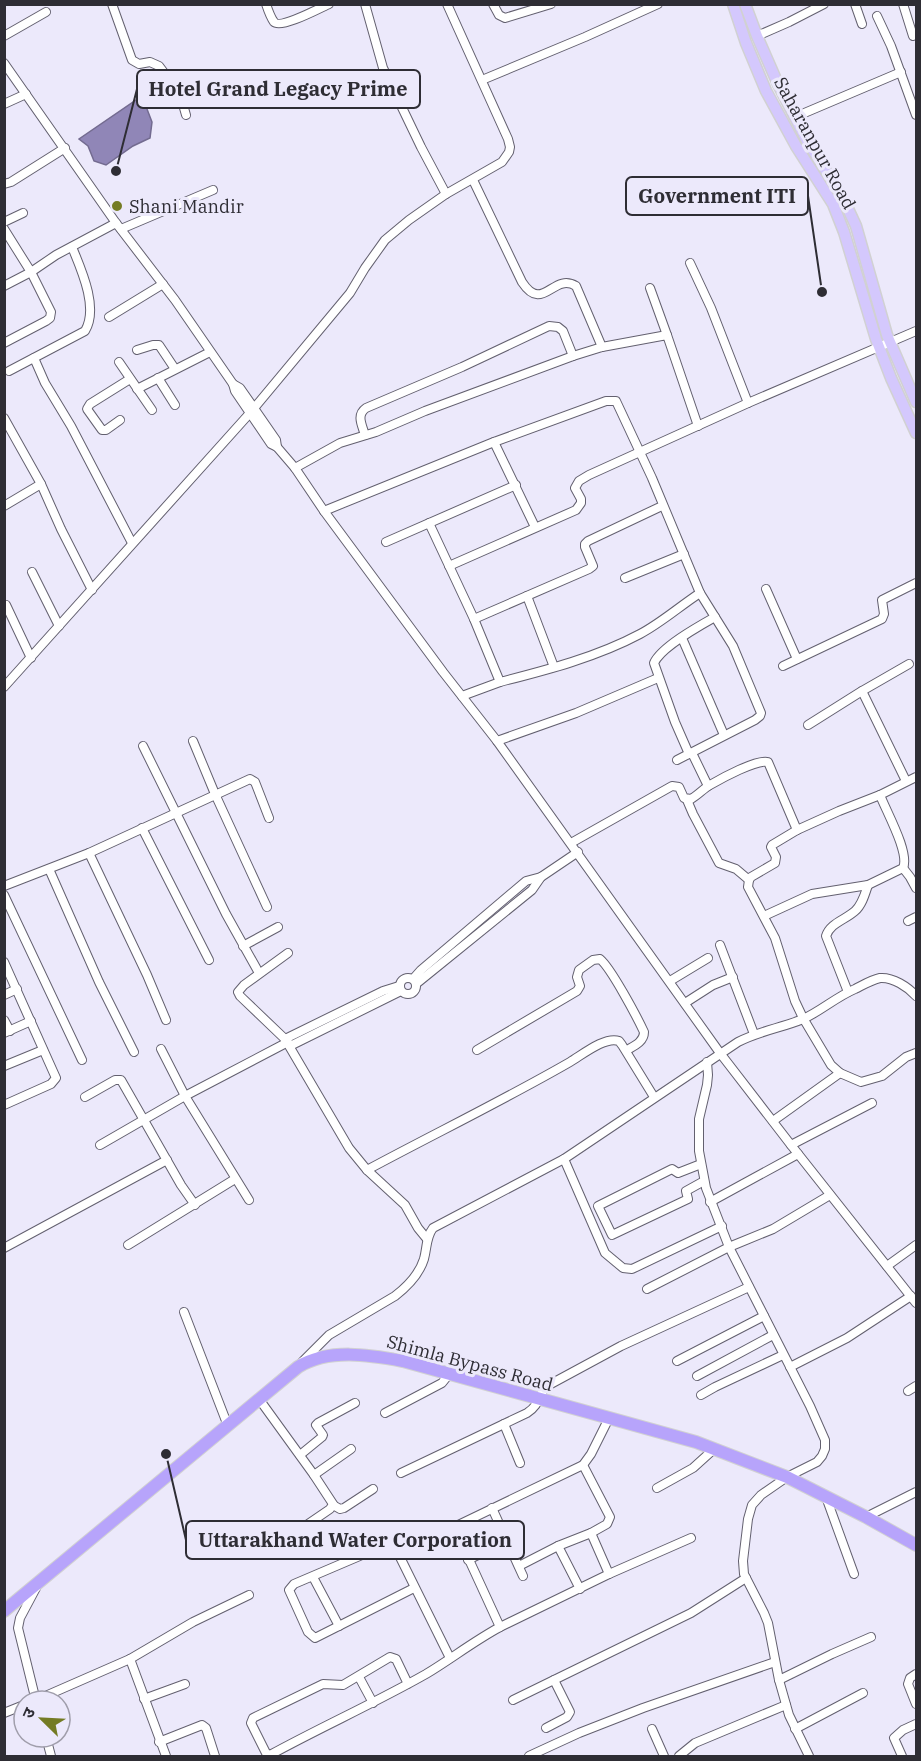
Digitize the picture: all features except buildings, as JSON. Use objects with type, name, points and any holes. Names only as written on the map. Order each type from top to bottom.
[{"type":"highway","name":"Shimla Bypass Road","points":[[4,1611],[298,1367],[323,1357],[345,1355],[403,1361],[696,1442],[787,1477],[916,1545]]},
{"type":"main road","name":"Saharanpur Road","points":[[733,4],[766,91],[796,146],[833,204],[844,232],[879,347],[916,433]]},
{"type":"main road","name":"Saharanpur Road","points":[[748,5],[757,36],[795,117],[843,198],[856,226],[891,342],[916,399]]},
{"type":"street","points":[[112,4],[132,60],[139,64],[150,62],[159,66],[180,94],[186,115]]},
{"type":"street","points":[[266,4],[278,25],[288,23],[329,4]]},
{"type":"street","points":[[364,4],[383,68],[421,147],[447,194]]},
{"type":"street","points":[[4,687],[253,411],[350,293],[385,240],[447,194],[506,158],[510,147],[447,4]]},
{"type":"street","points":[[493,4],[499,15],[505,18],[550,5]]},
{"type":"street","points":[[482,80],[658,4]]},
{"type":"street","points":[[757,36],[824,4]]},
{"type":"street","points":[[855,4],[862,24]]},
{"type":"street","points":[[903,4],[913,36]]},
{"type":"street","points":[[4,36],[46,12]]},
{"type":"street","points":[[877,16],[901,72],[916,115]]},
{"type":"street","points":[[6,67],[163,284],[233,384],[235,391],[276,440],[278,447],[324,511],[497,741],[720,1053],[914,1300],[790,1367]]},
{"type":"street","points":[[795,117],[901,72]]},
{"type":"street","points":[[4,104],[26,94]]},
{"type":"street","points":[[4,184],[11,182],[65,148]]},
{"type":"street","points":[[473,180],[527,291],[533,295],[539,295],[563,283],[570,282],[576,286],[602,347]]},
{"type":"street","points":[[4,286],[72,247],[119,226],[213,190]]},
{"type":"street","points":[[4,222],[22,213]]},
{"type":"street","points":[[4,229],[31,272],[51,312],[50,318],[4,343]]},
{"type":"street","points":[[9,371],[85,331],[89,324],[87,285],[72,247]]},
{"type":"street","points":[[690,263],[711,308],[748,403]]},
{"type":"street","points":[[109,316],[163,284]]},
{"type":"street","points":[[650,288],[698,426]]},
{"type":"street","points":[[365,435],[360,419],[362,410],[549,326],[558,327],[562,331],[573,356]]},
{"type":"street","points":[[449,566],[576,510],[580,507],[581,499],[575,488],[579,482],[748,403],[916,331]]},
{"type":"street","points":[[295,468],[333,446],[573,356],[602,347],[667,335]]},
{"type":"street","points":[[137,350],[159,345],[175,369]]},
{"type":"street","points":[[137,389],[210,352]]},
{"type":"street","points":[[34,358],[45,383],[71,426],[132,543]]},
{"type":"street","points":[[119,362],[152,410]]},
{"type":"street","points":[[158,378],[175,405]]},
{"type":"street","points":[[120,420],[106,430],[102,430],[88,411],[88,406],[130,379]]},
{"type":"street","points":[[324,511],[494,442],[613,400],[618,404],[640,452],[700,593],[733,646],[761,714],[758,718],[677,760]]},
{"type":"street","points":[[4,418],[8,432],[41,484],[92,590]]},
{"type":"street","points":[[494,442],[535,527]]},
{"type":"street","points":[[4,506],[41,484]]},
{"type":"street","points":[[386,542],[516,485]]},
{"type":"street","points":[[474,619],[592,568],[592,562],[585,547],[588,541],[663,506]]},
{"type":"street","points":[[429,524],[474,619],[500,682]]},
{"type":"street","points":[[625,578],[684,554]]},
{"type":"street","points":[[32,572],[59,626]]},
{"type":"street","points":[[783,666],[882,619],[884,614],[882,600],[916,583]]},
{"type":"street","points":[[766,589],[797,660]]},
{"type":"street","points":[[462,696],[621,643],[641,634],[700,593]]},
{"type":"street","points":[[527,596],[554,667]]},
{"type":"street","points":[[6,605],[31,658]]},
{"type":"street","points":[[708,786],[690,753],[658,678],[654,663],[682,638],[715,617]]},
{"type":"street","points":[[682,638],[724,735]]},
{"type":"street","points":[[808,725],[862,690],[909,664]]},
{"type":"street","points":[[497,741],[576,713],[658,678]]},
{"type":"street","points":[[862,690],[906,781]]},
{"type":"street","points":[[193,741],[267,907]]},
{"type":"street","points":[[142,746],[243,946],[260,973]]},
{"type":"street","points":[[687,800],[708,786],[746,767],[766,761],[770,765],[797,830]]},
{"type":"street","points":[[916,777],[797,830],[772,844],[771,847],[776,857],[775,863],[749,880],[748,888],[775,938],[795,1001],[831,1065],[840,1073],[861,1082],[882,1076],[906,1057],[916,1053]]},
{"type":"street","points":[[4,886],[89,853],[247,780],[253,780],[269,818]]},
{"type":"street","points":[[571,843],[672,786],[679,787],[719,863],[736,869],[749,880]]},
{"type":"street","points":[[764,915],[812,894],[867,885],[903,868],[905,865],[903,851],[880,795]]},
{"type":"street","points":[[142,828],[209,960]]},
{"type":"street","points":[[414,982],[532,890],[541,877],[578,852]]},
{"type":"street","points":[[89,853],[166,1020]]},
{"type":"street","points":[[903,868],[916,888]]},
{"type":"street","points":[[49,869],[99,982],[134,1052]]},
{"type":"street","points":[[848,992],[826,936],[830,927],[856,911],[867,885]]},
{"type":"street","points":[[4,895],[82,1060]]},
{"type":"street","points":[[908,921],[916,916]]},
{"type":"street","points":[[243,946],[278,927]]},
{"type":"street","points":[[720,945],[754,1034]]},
{"type":"street","points":[[288,953],[244,985],[238,992],[288,1042],[348,1148],[367,1170],[405,1205],[427,1239]]},
{"type":"street","points":[[670,981],[708,958]]},
{"type":"street","points":[[477,1050],[577,991],[580,986],[577,977],[579,970],[593,960],[600,959],[620,988],[644,1032],[644,1037],[627,1050]]},
{"type":"street","points":[[4,962],[55,1074],[54,1082],[4,1105]]},
{"type":"street","points":[[685,1003],[713,985],[733,977]]},
{"type":"street","points":[[100,1144],[288,1042],[400,988],[403,979],[409,978],[414,982],[415,990],[411,994],[405,994],[400,988]]},
{"type":"street","points":[[298,1367],[329,1335],[395,1296],[414,1280],[424,1258],[427,1239],[438,1224],[564,1159],[738,1042],[754,1034],[804,1018],[848,992],[883,978],[908,989],[916,996]]},
{"type":"street","points":[[908,989],[916,984]]},
{"type":"street","points":[[4,995],[17,989]]},
{"type":"street","points":[[4,1020],[7,1032],[31,1021]]},
{"type":"street","points":[[367,1170],[604,1042],[616,1039],[627,1050],[654,1097]]},
{"type":"street","points":[[161,1049],[185,1096],[249,1200]]},
{"type":"street","points":[[4,1066],[44,1050]]},
{"type":"street","points":[[707,1062],[707,1085],[699,1119],[704,1181],[729,1247],[825,1440],[825,1449],[817,1462],[787,1477],[761,1495],[750,1510],[743,1561],[746,1578],[764,1612],[771,1635],[786,1705],[809,1756]]},
{"type":"street","points":[[773,1121],[840,1073]]},
{"type":"street","points":[[85,1097],[115,1080],[121,1080],[195,1205]]},
{"type":"street","points":[[791,1145],[872,1103]]},
{"type":"street","points":[[711,1202],[798,1154]]},
{"type":"street","points":[[564,1159],[605,1253],[623,1268],[633,1269],[722,1226]]},
{"type":"street","points":[[4,1248],[167,1160]]},
{"type":"street","points":[[701,1164],[678,1173],[672,1169],[598,1206],[612,1235],[688,1199],[686,1191],[704,1181]]},
{"type":"street","points":[[128,1245],[235,1179]]},
{"type":"street","points":[[647,1289],[729,1247],[773,1229],[830,1195]]},
{"type":"street","points":[[887,1266],[916,1245]]},
{"type":"street","points":[[401,1473],[531,1411],[547,1386],[621,1346],[749,1287]]},
{"type":"street","points":[[184,1312],[228,1426]]},
{"type":"street","points":[[677,1361],[764,1316]]},
{"type":"street","points":[[697,1376],[773,1335]]},
{"type":"street","points":[[701,1395],[783,1355]]},
{"type":"street","points":[[385,1413],[442,1383],[450,1373]]},
{"type":"street","points":[[259,1399],[333,1505],[342,1509],[373,1489]]},
{"type":"street","points":[[300,1455],[323,1437],[316,1425],[318,1422],[355,1403]]},
{"type":"street","points":[[414,1588],[315,1638],[308,1632],[289,1590],[294,1584],[362,1556],[419,1541],[454,1527],[583,1465],[609,1418]]},
{"type":"street","points":[[504,1424],[520,1463]]},
{"type":"street","points":[[314,1475],[351,1449]]},
{"type":"street","points":[[657,1488],[693,1468],[714,1449]]},
{"type":"street","points":[[519,1566],[607,1524],[610,1517],[583,1465]]},
{"type":"street","points":[[866,1517],[916,1492]]},
{"type":"street","points":[[826,1497],[854,1574]]},
{"type":"street","points":[[276,1546],[333,1505]]},
{"type":"street","points":[[492,1508],[523,1575]]},
{"type":"street","points":[[454,1527],[500,1627]]},
{"type":"street","points":[[591,1533],[609,1574]]},
{"type":"street","points":[[408,1684],[396,1659],[392,1657],[343,1685],[323,1684],[254,1718],[251,1722],[252,1727],[266,1753],[270,1755],[408,1684],[500,1627],[609,1574],[691,1538]]},
{"type":"street","points":[[468,1560],[508,1540]]},
{"type":"street","points":[[558,1546],[580,1589]]},
{"type":"street","points":[[394,1547],[450,1658]]},
{"type":"street","points":[[313,1577],[339,1626]]},
{"type":"street","points":[[513,1700],[691,1613],[746,1578]]},
{"type":"street","points":[[32,1689],[18,1628],[20,1618],[38,1584]]},
{"type":"street","points":[[62,1689],[130,1659],[193,1622],[249,1595]]},
{"type":"street","points":[[779,1680],[871,1637]]},
{"type":"street","points":[[130,1659],[166,1756]]},
{"type":"street","points":[[529,1756],[643,1708],[775,1662]]},
{"type":"street","points":[[916,1674],[910,1678],[908,1684],[916,1704]]},
{"type":"street","points":[[359,1677],[373,1703]]},
{"type":"street","points":[[546,1728],[567,1717],[570,1712],[554,1680]]},
{"type":"street","points":[[144,1699],[184,1684]]},
{"type":"street","points":[[795,1729],[863,1693]]},
{"type":"street","points":[[679,1756],[695,1743],[786,1705]]},
{"type":"street","points":[[902,1756],[894,1738],[903,1730],[916,1724]]},
{"type":"street","points":[[159,1742],[202,1725],[206,1728],[213,1756]]},
{"type":"street","points":[[652,1729],[664,1756]]},
{"type":"shaded area","points":[[142,96],[152,122],[150,138],[133,146],[106,165],[94,161],[88,146],[79,139]]},
{"type":"place","name":"Hotel Grand Legacy Prime","points":[[116,171]]},
{"type":"place","name":"Shani Mandir","points":[[117,206]]},
{"type":"place","name":"Government ITI","points":[[822,292]]},
{"type":"place","name":"Uttarakhand Water Corporation","points":[[166,1454]]}]
